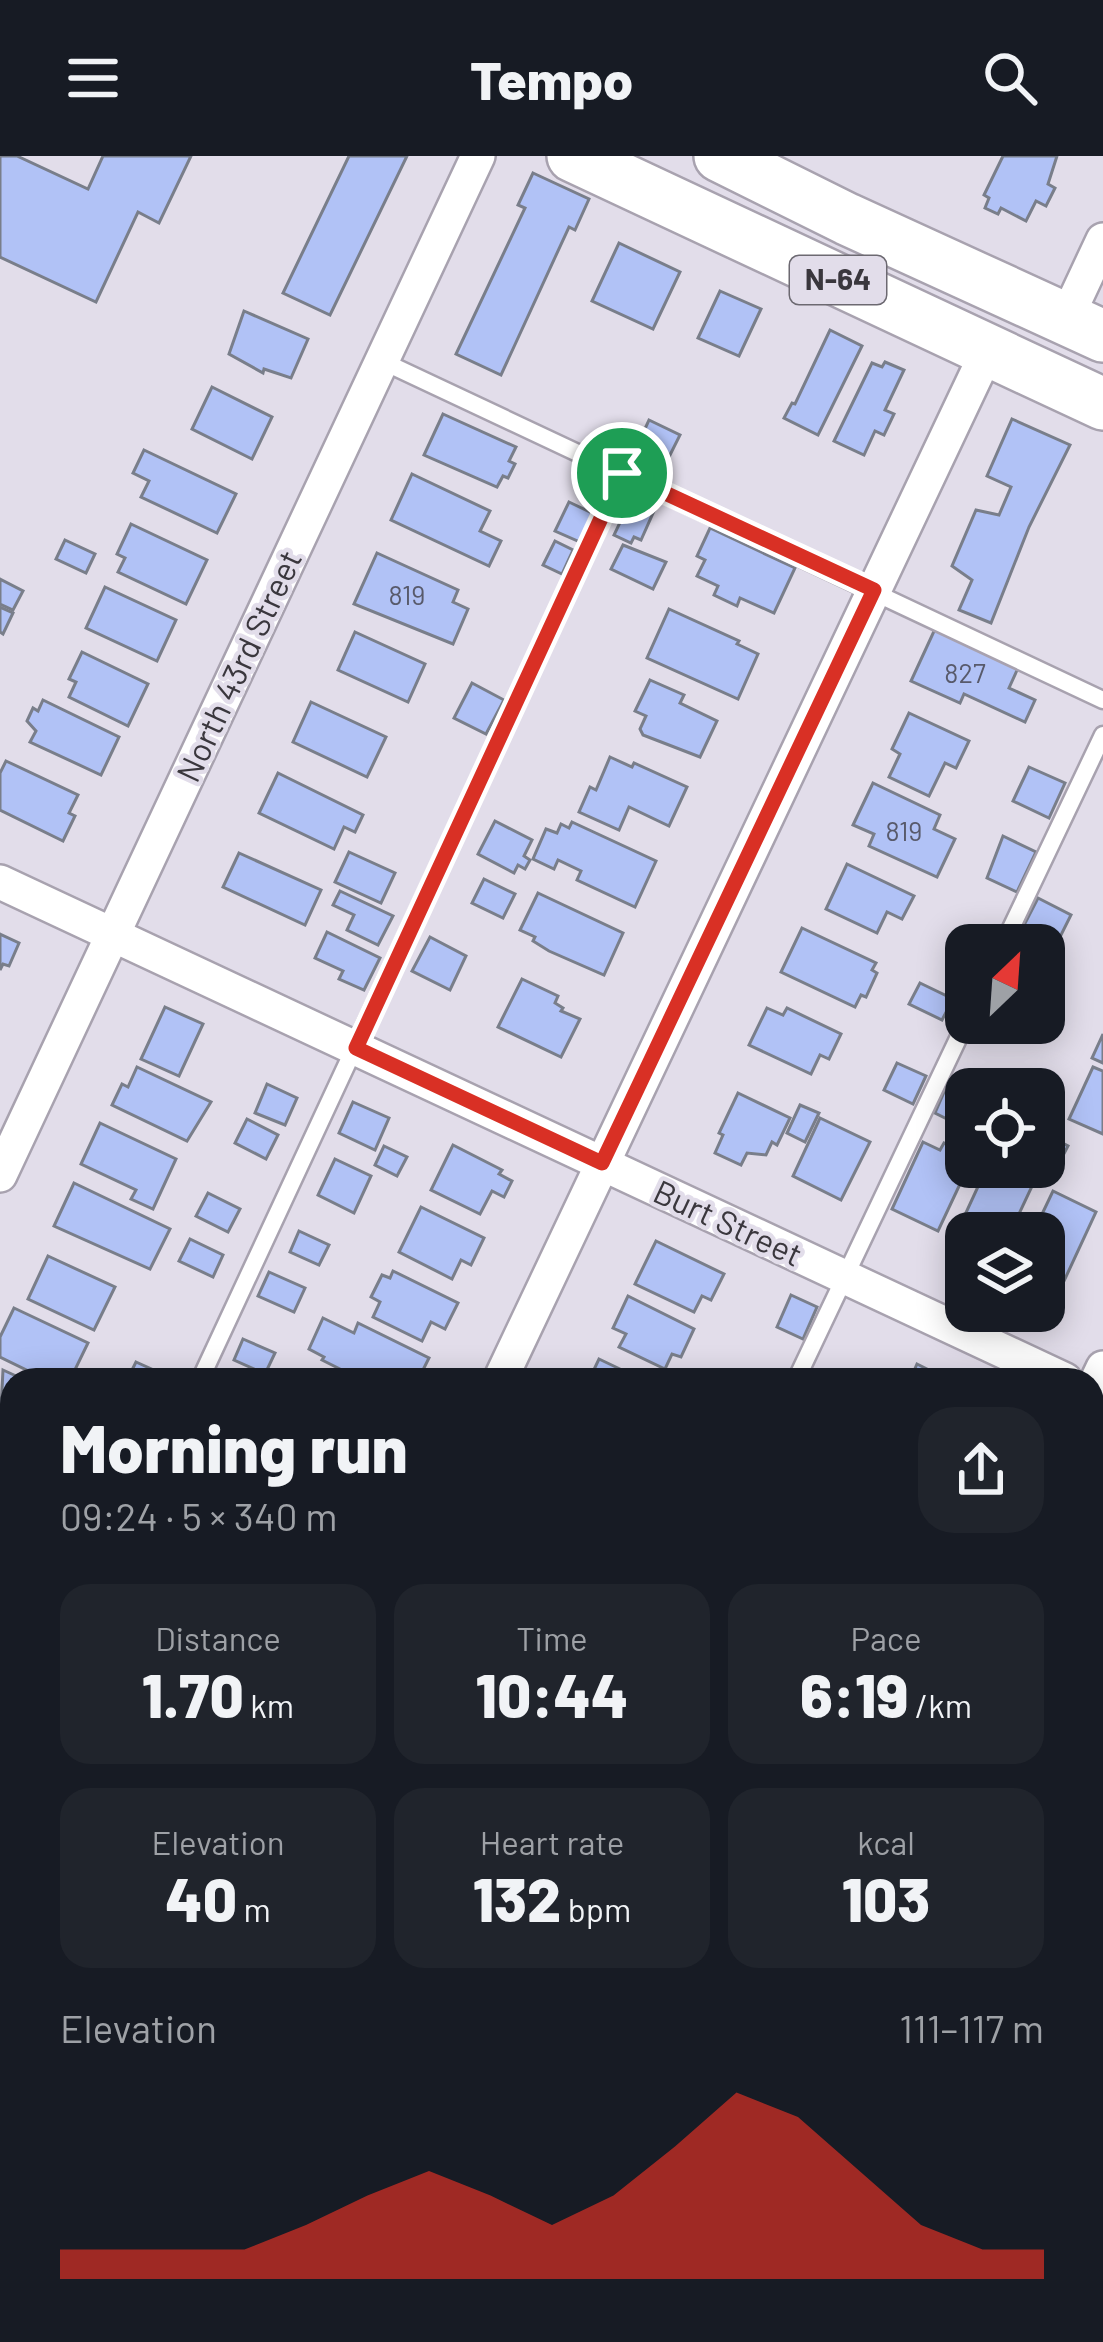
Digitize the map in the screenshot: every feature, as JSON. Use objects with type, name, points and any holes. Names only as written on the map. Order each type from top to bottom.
[{"type":"main road","name":"N-64","points":[[573,156],[1103,404]]},
{"type":"main road","name":"N-64","points":[[720,156],[847,220],[1084,328]]},
{"type":"street","name":"North 43rd Street","points":[[0,1175],[478,156]]},
{"type":"street","points":[[1084,328],[1103,240]]},
{"type":"street","points":[[506,1368],[988,350]]},
{"type":"street","name":"Burt Street","points":[[0,882],[1039,1368]]},
{"type":"lane","points":[[382,361],[1103,700]]},
{"type":"lane","points":[[206,1368],[622,473]]},
{"type":"lane","points":[[1013,924],[1103,735]]},
{"type":"lane","points":[[802,1368],[955,1044]]},
{"type":"building","points":[[0,156],[17,156],[88,189],[103,156],[191,156],[159,223],[138,212],[96,302],[0,257]]},
{"type":"building","points":[[349,156],[407,156],[330,315],[283,293]]},
{"type":"building","points":[[1003,156],[1057,156],[1048,184],[1055,188],[1046,206],[1036,201],[1026,221],[1001,208],[998,214],[985,208],[989,198],[984,195]]},
{"type":"building","points":[[533,173],[589,199],[575,230],[569,227],[501,375],[456,354],[525,208],[518,205]]},
{"type":"building","points":[[619,243],[680,272],[653,329],[592,301]]},
{"type":"building","points":[[720,291],[761,309],[739,356],[698,338]]},
{"type":"building","points":[[244,311],[308,339],[291,378],[264,369],[263,373],[229,354]]},
{"type":"building","points":[[830,330],[862,346],[818,435],[784,418]]},
{"type":"building","points":[[885,362],[904,370],[885,410],[894,414],[884,435],[875,431],[864,455],[834,441],[872,363],[882,367]]},
{"type":"building","points":[[212,387],[272,417],[252,459],[192,429]]},
{"type":"building","points":[[443,414],[516,447],[508,478],[503,476],[497,487],[424,455]]},
{"type":"building","points":[[1012,419],[1070,445],[1029,527],[991,623],[959,610],[972,580],[952,566],[976,510],[999,515],[1011,487],[987,476]]},
{"type":"building","points":[[649,420],[680,435],[661,473],[631,459]]},
{"type":"building","points":[[144,450],[236,494],[217,533],[141,497],[149,481],[133,473]]},
{"type":"building","points":[[412,474],[490,511],[480,531],[501,541],[489,566],[391,520]]},
{"type":"building","points":[[635,491],[658,502],[641,540],[634,537],[631,543],[614,535]]},
{"type":"building","points":[[569,502],[592,513],[580,542],[555,531]]},
{"type":"building","points":[[131,524],[207,560],[186,604],[118,572],[125,558],[117,554]]},
{"type":"building","points":[[710,528],[795,568],[774,613],[740,598],[737,606],[714,595],[718,586],[697,576],[705,560],[697,556]]},
{"type":"building","points":[[65,540],[95,554],[86,573],[56,559]]},
{"type":"building","points":[[555,541],[573,550],[562,574],[543,565]]},
{"type":"building","points":[[623,545],[666,562],[653,589],[611,569]]},
{"type":"building","points":[[377,553],[458,590],[453,602],[468,609],[453,644],[354,604]]},
{"type":"building","points":[[0,579],[23,591],[13,610],[0,604]]},
{"type":"building","points":[[105,587],[176,620],[157,661],[86,628]]},
{"type":"building","points":[[0,607],[13,613],[3,634],[0,632]]},
{"type":"building","points":[[669,609],[758,654],[738,699],[647,658]]},
{"type":"building","points":[[935,629],[1018,668],[1009,688],[1035,700],[1025,722],[964,694],[960,703],[911,681]]},
{"type":"building","points":[[355,632],[425,664],[408,702],[338,670]]},
{"type":"building","points":[[82,652],[148,684],[128,726],[69,697],[76,682],[69,679]]},
{"type":"building","points":[[650,680],[684,695],[680,703],[717,721],[700,757],[643,735],[640,729],[646,716],[635,711]]},
{"type":"building","points":[[472,683],[504,700],[486,734],[454,718]]},
{"type":"building","points":[[43,700],[119,737],[101,775],[30,742],[36,731],[27,721]]},
{"type":"building","points":[[311,702],[386,737],[367,777],[293,742]]},
{"type":"building","points":[[909,713],[969,741],[956,768],[945,763],[929,796],[889,777],[900,754],[892,749]]},
{"type":"building","points":[[610,757],[687,787],[669,826],[629,807],[619,830],[579,812],[590,787],[596,790]]},
{"type":"building","points":[[6,761],[78,795],[69,813],[75,816],[63,841],[0,810],[0,773]]},
{"type":"building","points":[[1029,767],[1065,783],[1049,818],[1013,801]]},
{"type":"building","points":[[278,773],[363,815],[355,832],[344,827],[334,849],[259,813]]},
{"type":"building","points":[[873,783],[940,815],[934,829],[955,839],[937,877],[869,846],[874,834],[853,825]]},
{"type":"building","points":[[495,821],[532,840],[524,856],[530,860],[525,869],[518,865],[514,873],[478,854]]},
{"type":"building","points":[[572,822],[656,861],[635,907],[577,880],[581,871],[558,860],[554,869],[533,859],[546,829],[557,833],[561,824],[569,828]]},
{"type":"building","points":[[1003,836],[1036,852],[1017,892],[987,878]]},
{"type":"building","points":[[349,852],[395,873],[381,903],[335,882]]},
{"type":"building","points":[[239,853],[321,890],[305,925],[223,887]]},
{"type":"building","points":[[847,864],[914,896],[902,919],[887,912],[877,933],[826,909]]},
{"type":"building","points":[[484,879],[515,894],[503,918],[472,903]]},
{"type":"building","points":[[340,891],[393,916],[378,945],[347,930],[354,915],[333,905]]},
{"type":"building","points":[[538,893],[623,933],[604,975],[549,951],[520,930]]},
{"type":"building","points":[[1038,898],[1071,915],[1065,927],[1025,924]]},
{"type":"building","points":[[802,928],[876,963],[872,970],[877,973],[866,997],[861,995],[855,1007],[781,972]]},
{"type":"building","points":[[327,932],[380,958],[364,990],[339,979],[343,971],[315,958]]},
{"type":"building","points":[[0,934],[19,943],[9,966],[3,964],[0,970]]},
{"type":"building","points":[[430,937],[466,956],[450,990],[412,971]]},
{"type":"building","points":[[522,979],[558,996],[555,1003],[561,1011],[580,1019],[561,1057],[498,1027]]},
{"type":"building","points":[[920,983],[945,995],[945,1014],[942,1020],[909,1004]]},
{"type":"building","points":[[165,1007],[203,1024],[179,1076],[141,1059]]},
{"type":"building","points":[[767,1008],[783,1015],[787,1008],[841,1034],[829,1059],[820,1055],[811,1074],[749,1045]]},
{"type":"building","points":[[1103,1034],[1103,1063],[1092,1058]]},
{"type":"building","points":[[897,1063],[926,1076],[913,1104],[884,1090]]},
{"type":"building","points":[[137,1067],[211,1102],[187,1141],[112,1105]]},
{"type":"building","points":[[1093,1067],[1103,1071],[1103,1134],[1069,1119]]},
{"type":"building","points":[[267,1084],[297,1098],[285,1125],[255,1113]]},
{"type":"building","points":[[945,1090],[945,1118],[935,1113]]},
{"type":"building","points":[[738,1093],[790,1118],[777,1145],[772,1142],[766,1155],[747,1153],[741,1165],[715,1153]]},
{"type":"building","points":[[353,1102],[389,1118],[375,1150],[339,1133]]},
{"type":"building","points":[[800,1105],[819,1113],[805,1142],[787,1133]]},
{"type":"building","points":[[820,1118],[870,1142],[841,1200],[793,1176]]},
{"type":"building","points":[[247,1119],[278,1135],[266,1159],[235,1143]]},
{"type":"building","points":[[100,1123],[176,1159],[153,1209],[131,1199],[136,1190],[81,1164]]},
{"type":"building","points":[[923,1142],[940,1150],[945,1144],[945,1188],[958,1188],[938,1231],[892,1209]]},
{"type":"building","points":[[453,1145],[502,1170],[499,1174],[512,1181],[504,1197],[492,1191],[480,1214],[431,1190]]},
{"type":"building","points":[[384,1146],[407,1157],[397,1176],[375,1165]]},
{"type":"building","points":[[335,1159],[371,1176],[354,1213],[318,1195]]},
{"type":"building","points":[[74,1183],[170,1229],[150,1269],[54,1226]]},
{"type":"building","points":[[977,1188],[1031,1188],[1020,1212],[966,1212]]},
{"type":"building","points":[[1053,1191],[1096,1212],[1065,1279],[1065,1212],[1043,1212]]},
{"type":"building","points":[[208,1193],[240,1209],[228,1232],[196,1216]]},
{"type":"building","points":[[421,1207],[484,1238],[471,1265],[461,1260],[452,1279],[399,1252]]},
{"type":"building","points":[[299,1231],[329,1245],[319,1265],[290,1252]]},
{"type":"building","points":[[190,1239],[223,1255],[213,1277],[179,1261]]},
{"type":"building","points":[[656,1241],[724,1274],[711,1300],[702,1296],[694,1312],[635,1284]]},
{"type":"building","points":[[48,1256],[115,1287],[94,1330],[28,1299]]},
{"type":"building","points":[[393,1271],[458,1303],[445,1329],[431,1322],[422,1341],[373,1317],[380,1302],[371,1297],[382,1275],[390,1278]]},
{"type":"building","points":[[269,1272],[305,1288],[294,1312],[258,1296]]},
{"type":"building","points":[[791,1295],[817,1307],[803,1339],[777,1327]]},
{"type":"building","points":[[628,1296],[694,1329],[681,1357],[672,1354],[663,1368],[619,1347],[626,1334],[613,1328]]},
{"type":"building","points":[[14,1308],[88,1343],[76,1368],[22,1368],[0,1357],[0,1337]]},
{"type":"building","points":[[323,1318],[354,1333],[358,1323],[429,1358],[424,1368],[338,1368],[309,1349]]},
{"type":"building","points":[[243,1339],[275,1353],[268,1368],[252,1368],[234,1360]]},
{"type":"building","points":[[599,1359],[618,1368],[595,1368]]},
{"type":"route","points":[[622,473],[874,590],[602,1163],[356,1048],[622,473]]}]
